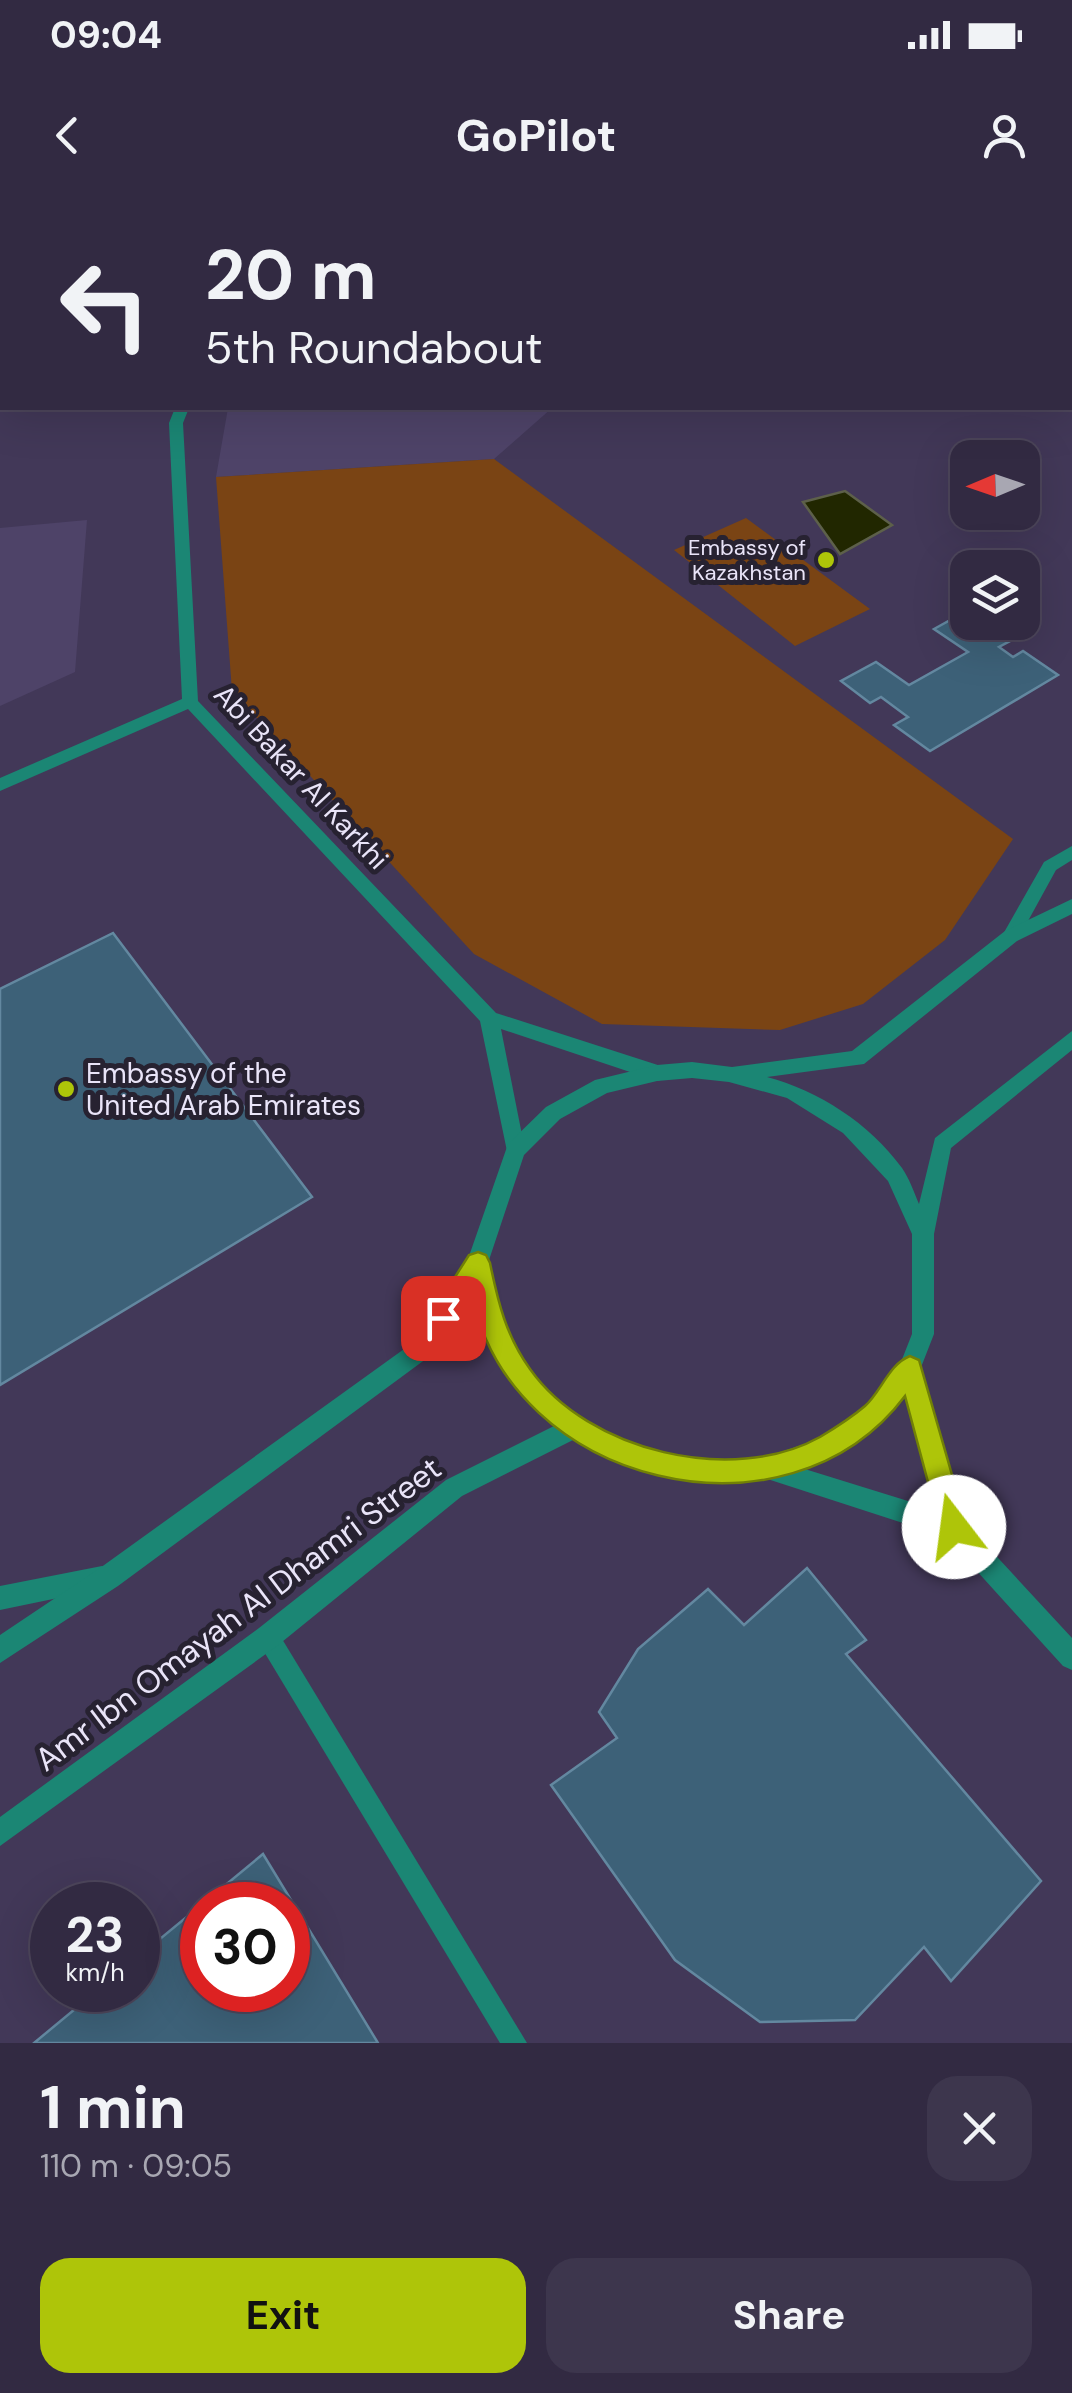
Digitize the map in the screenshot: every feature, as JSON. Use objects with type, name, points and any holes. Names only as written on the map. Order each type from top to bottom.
[{"type":"street","name":"Abi Bakar Al Karkhi","points":[[181,410],[176,423],[190,702],[489,1018]]},
{"type":"street","points":[[0,785],[190,702]]},
{"type":"street","points":[[1011,936],[1050,866],[1072,852]]},
{"type":"street","points":[[0,1650],[109,1577],[426,1346],[478,1263],[515,1150],[553,1112],[602,1086],[657,1072],[729,1074],[857,1058],[1011,936],[1072,906]]},
{"type":"street","points":[[515,1150],[489,1018],[657,1072]]},
{"type":"street","points":[[478,1263],[490,1323],[522,1380],[573,1428],[632,1458],[699,1472],[766,1468],[826,1448],[876,1414],[910,1368],[923,1334],[923,1234],[942,1144],[1072,1039]]},
{"type":"street","points":[[729,1074],[793,1092],[850,1127],[894,1176],[923,1234]]},
{"type":"street","points":[[910,1368],[954,1527],[1072,1657]]},
{"type":"street","name":"Amr Ibn Omayah Al Dhamri Street","points":[[0,1833],[268,1637],[454,1488],[573,1428]]},
{"type":"street","points":[[766,1468],[954,1527]]},
{"type":"street","points":[[0,1598],[109,1577]]},
{"type":"lane","points":[[268,1637],[514,2043]]},
{"type":"shaded area","points":[[228,410],[550,410],[494,459],[216,477]]},
{"type":"shaded area","points":[[494,459],[1013,839],[945,940],[863,1004],[780,1030],[602,1024],[474,954],[232,691],[216,477]]},
{"type":"shaded area","points":[[845,491],[892,525],[840,554],[803,502]]},
{"type":"shaded area","points":[[746,518],[870,609],[795,646],[674,550]]},
{"type":"shaded area","points":[[87,520],[75,672],[0,706],[0,528]]},
{"type":"building","points":[[950,620],[950,640],[934,629]]},
{"type":"building","points":[[950,640],[1009,640],[999,647],[1013,657],[1023,651],[1058,675],[930,751],[894,725],[908,717],[881,697],[870,703],[841,681],[876,662],[909,685],[968,652]]},
{"type":"building","points":[[113,933],[312,1197],[0,1385],[0,989]]},
{"type":"building","points":[[807,1568],[866,1640],[846,1654],[1041,1881],[951,1981],[924,1947],[855,2020],[760,2022],[675,1960],[551,1785],[617,1738],[599,1712],[638,1649],[708,1589],[744,1625]]},
{"type":"building","points":[[263,1854],[280,1882],[229,1882]]},
{"type":"building","points":[[180,1922],[180,2012],[310,2012],[310,1931],[378,2043],[34,2043],[71,2012],[160,2012],[160,1939]]},
{"type":"place","name":"Embassy of Kazakhstan","points":[[826,560]]},
{"type":"place","name":"Embassy of the United Arab Emirates","points":[[66,1089]]},
{"type":"route","points":[[443,1318],[478,1263],[490,1323],[522,1380],[573,1428],[632,1458],[699,1472],[766,1468],[826,1448],[876,1414],[910,1368],[954,1527]]}]
